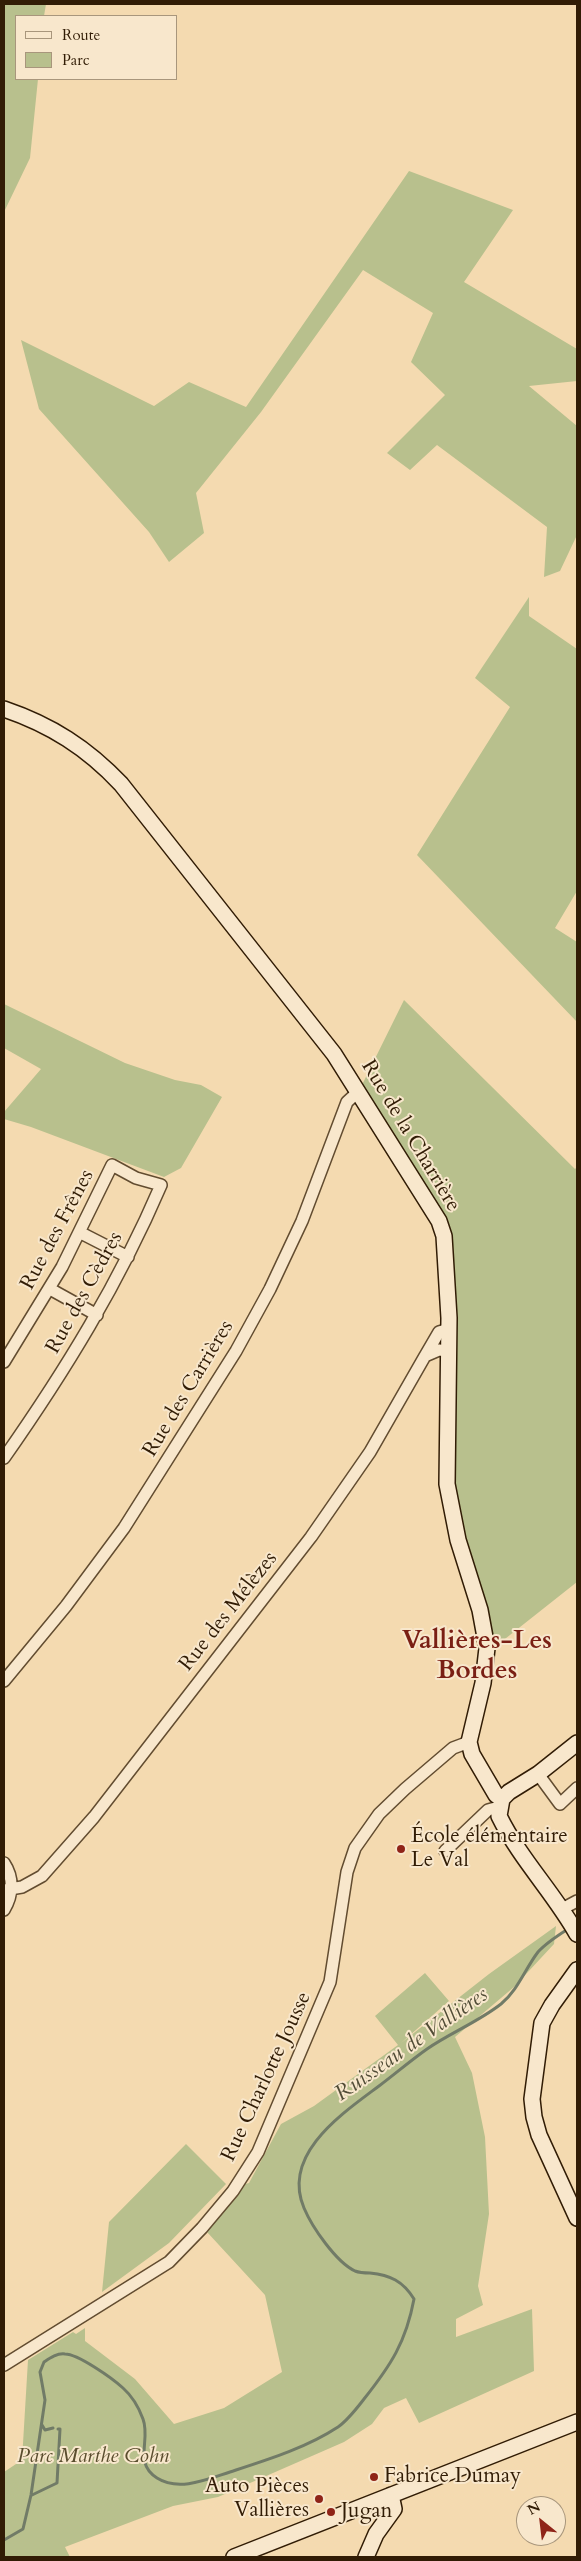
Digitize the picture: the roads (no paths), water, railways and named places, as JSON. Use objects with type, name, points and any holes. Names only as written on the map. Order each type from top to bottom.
[{"type":"street","name":"Rue de la Charrière","points":[[4,709],[62,734],[86,750],[121,784],[302,1012],[359,1091],[439,1221],[444,1236],[449,1329],[447,1484],[458,1540],[480,1610],[486,1648],[483,1682],[469,1742]]},
{"type":"street","name":"Rue des Carrières","points":[[4,1681],[66,1606],[124,1528],[236,1351],[270,1289],[302,1221],[347,1102],[359,1091]]},
{"type":"street","name":"Rue des Frênes","points":[[4,1362],[50,1289],[81,1233],[112,1165]]},
{"type":"street","name":"Rue des Cèdres","points":[[4,1458],[50,1392],[97,1315],[128,1257],[161,1185],[136,1178],[112,1165]]},
{"type":"street","points":[[81,1233],[128,1257]]},
{"type":"street","points":[[50,1289],[97,1315]]},
{"type":"street","name":"Rue des Mélèzes","points":[[8,1890],[32,1883],[42,1876],[94,1817],[311,1537],[370,1452],[434,1339],[439,1332],[449,1329]]},
{"type":"street","points":[[425,1356],[439,1350],[448,1351]]},
{"type":"street","points":[[469,1742],[472,1754],[501,1803],[499,1816],[515,1844],[564,1912],[577,1934]]},
{"type":"street","name":"Rue Charlotte Jousse","points":[[4,2365],[169,2262],[202,2228],[233,2191],[258,2152],[330,1982],[347,1872],[355,1848],[379,1814],[454,1748],[469,1742]]},
{"type":"street","points":[[444,1851],[488,1810],[501,1803],[577,1744]]},
{"type":"street","points":[[538,1774],[560,1804],[577,1788]]},
{"type":"street","points":[[4,1863],[8,1890],[4,1910]]},
{"type":"street","points":[[7,1878],[42,1876]]},
{"type":"street","points":[[564,1912],[577,1900]]},
{"type":"street","points":[[577,1970],[552,2005],[542,2023],[532,2099],[539,2135],[577,2218]]},
{"type":"street","points":[[234,2557],[577,2422]]},
{"type":"street","points":[[366,2557],[376,2534],[394,2509],[391,2495]]},
{"type":"street","points":[[372,2503],[377,2518],[376,2534]]},
{"type":"waterway","name":"Ruisseau de Vallières","points":[[4,2540],[23,2529],[31,2495],[45,2400],[40,2372],[44,2362],[56,2355],[71,2355],[78,2358],[95,2367],[123,2388],[135,2402],[143,2419],[145,2427],[144,2458],[146,2465],[157,2478],[175,2484],[194,2483],[272,2458],[313,2441],[338,2427],[349,2417],[390,2364],[407,2328],[414,2299],[401,2283],[390,2277],[357,2272],[340,2260],[325,2243],[304,2208],[299,2188],[301,2170],[308,2153],[333,2122],[364,2097],[427,2049],[501,2004],[517,1986],[538,1952],[568,1929]]},
{"type":"waterway","name":"Ruisseau de Vallières","points":[[42,2425],[45,2430],[53,2428]]},
{"type":"waterway","name":"Ruisseau de Vallières","points":[[32,2495],[57,2483],[60,2429],[58,2429]]},
{"type":"place","name":"École élémentaire Le Val","points":[[401,1849]]},
{"type":"place","name":"Fabrice Dumay","points":[[374,2477]]},
{"type":"place","name":"Auto Pièces Vallières","points":[[319,2499]]},
{"type":"place","name":"Jugan","points":[[331,2512]]},
{"type":"district","name":"Vallières-Les Bordes","points":[[477,1657]]},
{"type":"park label","name":"Parc Marthe Cohn","points":[[93,2457]]}]
